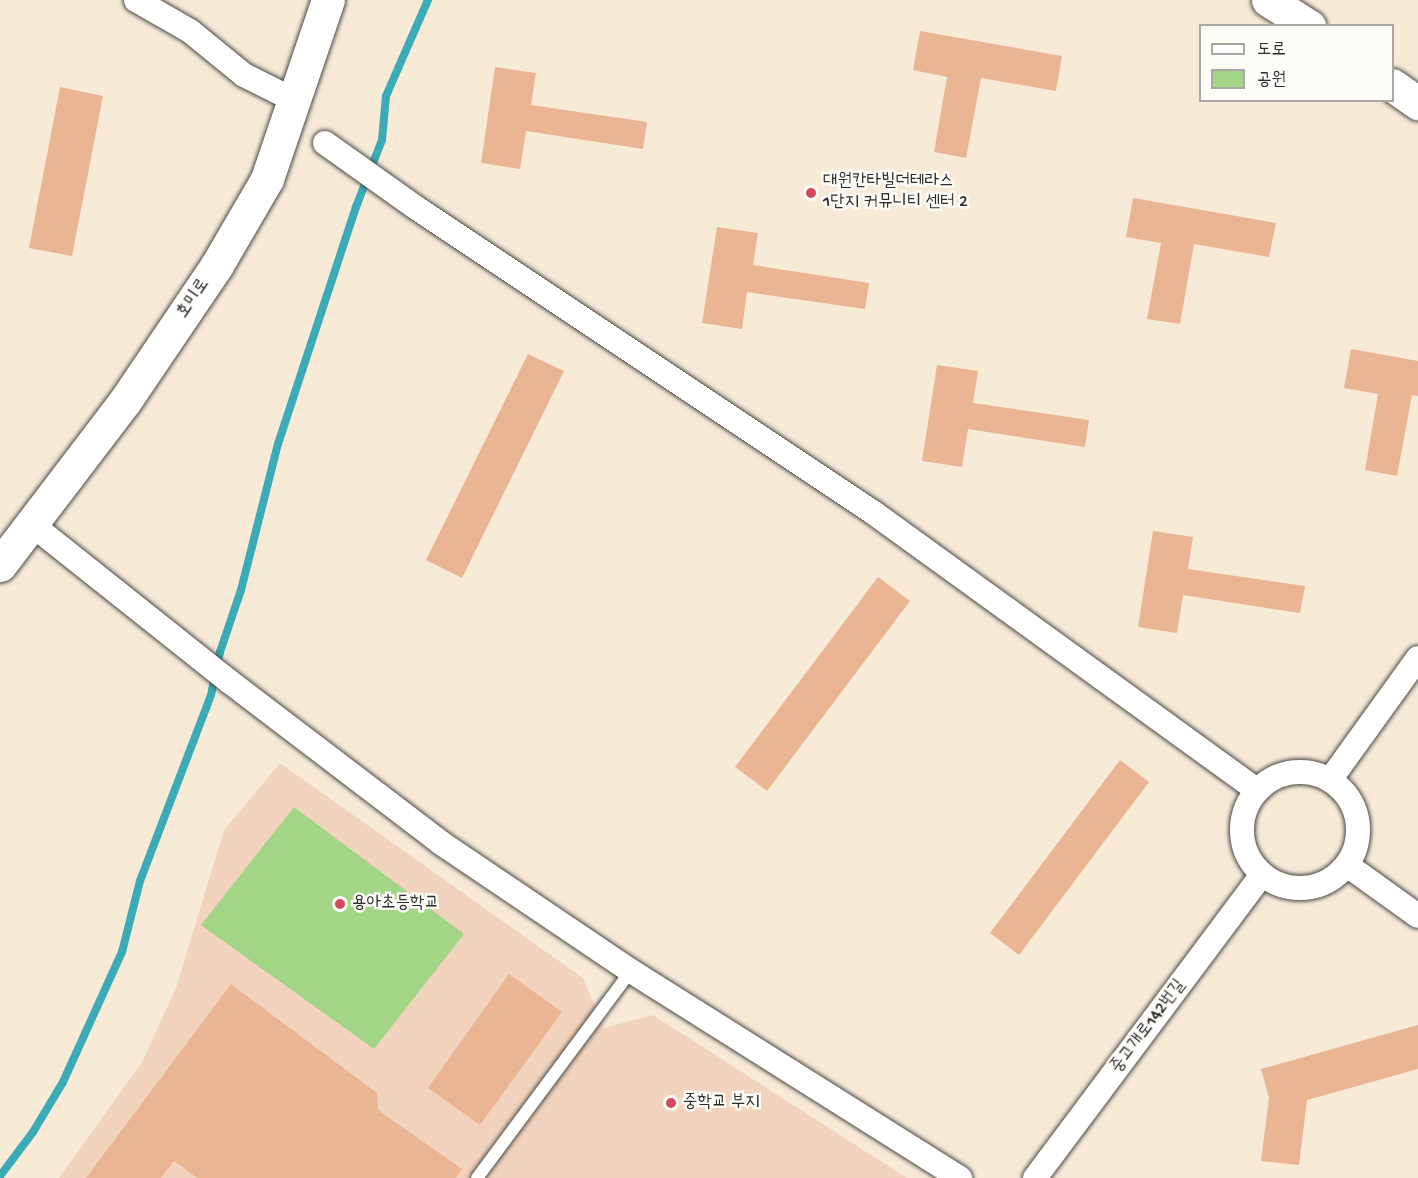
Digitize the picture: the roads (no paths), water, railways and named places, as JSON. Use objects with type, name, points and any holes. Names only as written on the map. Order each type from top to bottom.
[{"type":"street","points":[[136,0],[190,31],[244,75],[292,99]]},
{"type":"street","name":"호미로","points":[[0,565],[125,401],[217,265],[267,179],[292,99],[328,0]]},
{"type":"street","points":[[1268,0],[1306,24]]},
{"type":"street","points":[[1394,86],[1418,103]]},
{"type":"street","points":[[325,143],[415,207],[874,513],[1257,790]]},
{"type":"street","points":[[30,523],[230,681],[441,843],[631,971],[960,1178]]},
{"type":"street","points":[[1330,780],[1418,658]]},
{"type":"street","points":[[1292,772],[1312,773],[1330,780],[1345,792],[1355,810],[1359,829],[1356,848],[1347,865],[1334,878],[1316,886],[1288,886],[1262,875],[1250,861],[1243,843],[1242,824],[1246,806],[1257,790],[1273,778],[1292,772]]},
{"type":"street","points":[[1347,865],[1418,916]]},
{"type":"street","name":"중고개로142번길","points":[[1035,1178],[1262,875]]},
{"type":"lane","points":[[477,1178],[631,971]]},
{"type":"waterway","points":[[0,1176],[33,1132],[63,1082],[122,952],[140,881],[211,695],[220,652],[241,590],[278,444],[356,207],[382,140],[386,96],[428,0]]},
{"type":"place","name":"대원칸타빌더테라스 1단지 커뮤니티 센터 2","points":[[811,193]]},
{"type":"place","name":"용아초등학교","points":[[340,904]]},
{"type":"place","name":"중학교 부지","points":[[671,1103]]}]
